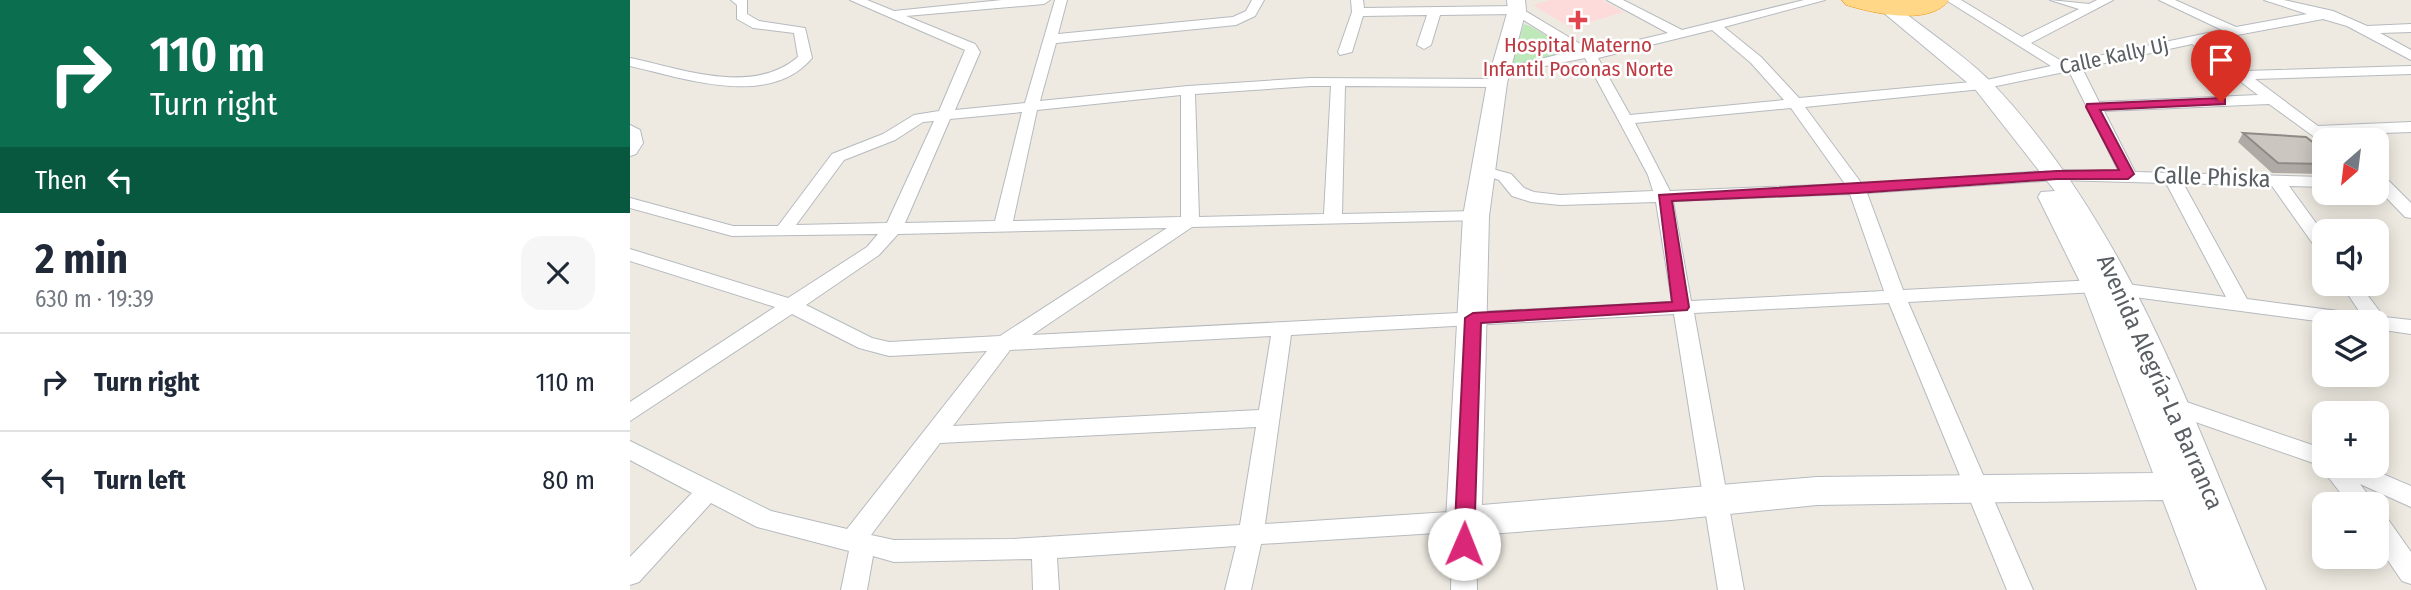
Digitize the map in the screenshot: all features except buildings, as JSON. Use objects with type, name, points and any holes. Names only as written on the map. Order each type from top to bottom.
[{"type":"highway","points":[[1875,3],[1916,0]]},
{"type":"highway","points":[[1875,3],[1916,7],[1937,0]]},
{"type":"street","points":[[630,62],[749,84],[761,82],[800,65],[805,58],[800,31],[760,26],[744,19],[741,14],[743,2],[737,0]]},
{"type":"street","points":[[630,413],[873,251],[894,228],[973,52],[970,47],[856,0]]},
{"type":"street","points":[[893,14],[1044,0]]},
{"type":"street","points":[[1003,225],[1031,106],[1061,0]]},
{"type":"street","points":[[1052,39],[1236,21],[1251,13],[1258,0]]},
{"type":"street","points":[[1613,0],[1679,34]]},
{"type":"street","points":[[783,231],[838,158],[889,137],[919,118],[1188,90],[1338,82],[1498,78],[1819,0]]},
{"type":"street","points":[[1952,0],[2022,43],[2067,66],[2128,174]]},
{"type":"street","points":[[2056,0],[2090,9]]},
{"type":"street","points":[[2022,43],[2106,0]]},
{"type":"street","points":[[2165,0],[2235,31]]},
{"type":"street","points":[[2270,0],[2329,14],[2365,30],[2411,56]]},
{"type":"street","points":[[1464,590],[1464,521],[1476,216],[1498,78],[1518,3]]},
{"type":"street","points":[[1345,52],[1358,6],[1435,12],[1518,3],[1588,54],[1656,175],[1664,198],[1731,590]]},
{"type":"street","name":"Avenida Alegría-La Barranca","points":[[1875,3],[1973,85],[2046,176],[2058,209],[2110,287],[2171,405],[2216,590]]},
{"type":"street","points":[[1424,45],[1435,12]]},
{"type":"street","name":"Calle Kally Uj","points":[[1624,120],[1973,85],[2329,14]]},
{"type":"street","points":[[1714,25],[1756,60],[1796,104],[1857,189],[1895,295],[2020,590]]},
{"type":"street","points":[[2365,30],[2411,27]]},
{"type":"street","points":[[2195,40],[2312,129]]},
{"type":"street","points":[[2240,75],[2411,70]]},
{"type":"street","points":[[630,74],[721,79]]},
{"type":"street","points":[[1333,219],[1338,82]]},
{"type":"street","points":[[1188,90],[1190,221]]},
{"type":"street","points":[[2092,107],[2272,99]]},
{"type":"street","points":[[2389,129],[2411,127]]},
{"type":"street","points":[[630,130],[635,132],[635,143],[630,151]]},
{"type":"street","points":[[1485,172],[1505,177],[1518,192],[1531,197],[1560,200],[1857,189],[2046,176]]},
{"type":"street","name":"Calle Phiska","points":[[2046,176],[2128,174],[2312,182]]},
{"type":"street","points":[[2171,176],[2239,302]]},
{"type":"street","points":[[2276,180],[2312,230]]},
{"type":"street","points":[[2389,183],[2411,187]]},
{"type":"street","points":[[2389,191],[2411,213]]},
{"type":"street","points":[[630,203],[732,231],[1476,216]]},
{"type":"street","points":[[854,590],[857,542],[933,435],[1003,344],[1190,221]]},
{"type":"street","points":[[630,255],[792,306],[866,342],[889,349],[1895,295],[2110,287],[2312,313]]},
{"type":"street","name":"Avenida Alegría-La Barranca","points":[[2110,287],[2141,398],[2247,590]]},
{"type":"street","points":[[2389,324],[2411,327]]},
{"type":"street","points":[[1238,590],[1251,535],[1282,328]]},
{"type":"street","points":[[2141,398],[2171,405],[2312,454]]},
{"type":"street","points":[[933,435],[1269,418]]},
{"type":"street","points":[[630,450],[766,520],[894,551],[1044,548],[1251,535],[1671,506],[1717,499],[1817,491],[2191,485]]},
{"type":"street","points":[[2340,478],[2353,492]]},
{"type":"street","points":[[2369,478],[2411,497]]},
{"type":"street","points":[[630,573],[708,491]]},
{"type":"street","points":[[2389,541],[2411,573]]},
{"type":"street","points":[[1044,548],[1046,590]]},
{"type":"shaded area","name":"Hospital Materno Infantil Poconas Norte","points":[[1551,0],[1602,0],[1624,12],[1571,28],[1533,5]]},
{"type":"green space","points":[[1524,24],[1573,52],[1518,65],[1512,64]]},
{"type":"place","name":"Hospital Materno Infantil Poconas Norte","points":[[1578,20]]},
{"type":"route","points":[[1464,544],[1473,318],[1681,307],[1664,198],[1857,189],[2057,175],[2128,174],[2092,107],[2221,102]]}]
